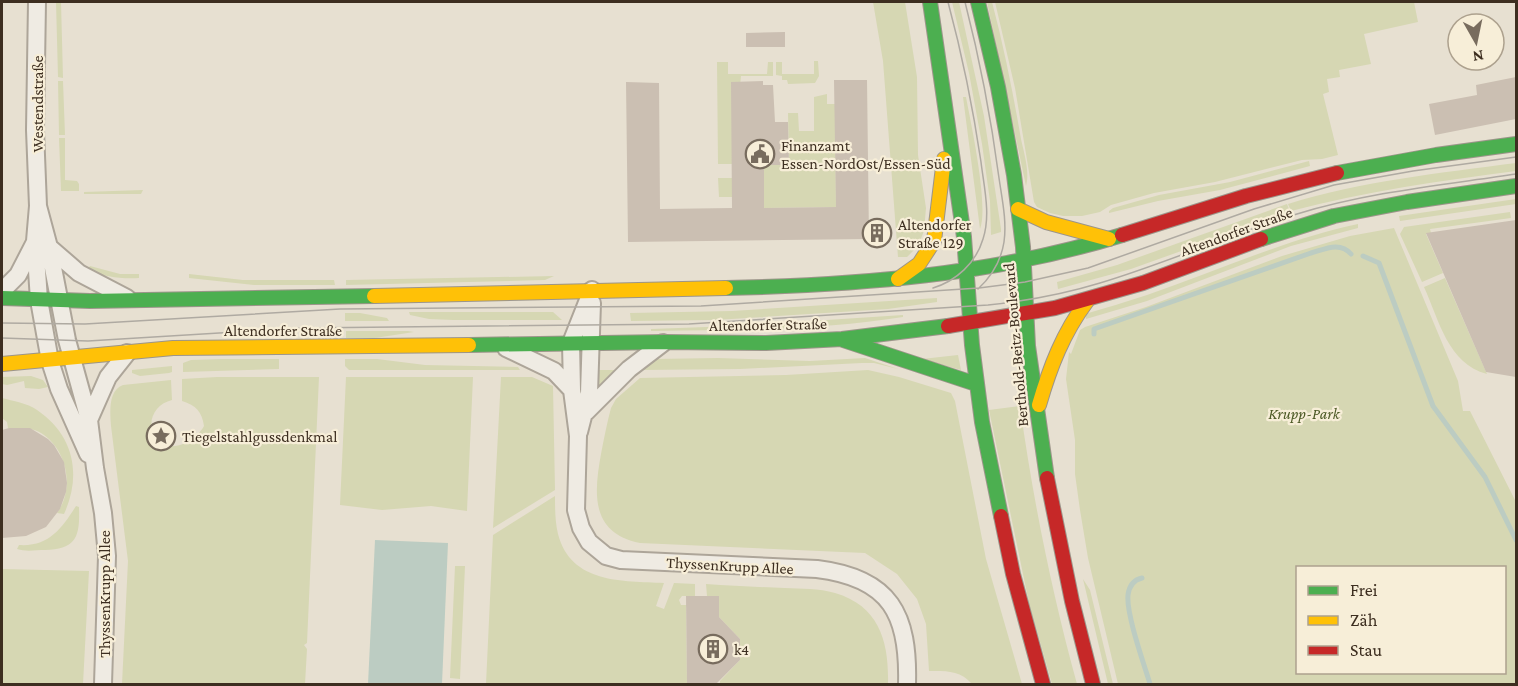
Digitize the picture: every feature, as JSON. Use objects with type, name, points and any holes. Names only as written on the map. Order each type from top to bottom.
[{"type":"main road","points":[[930,2],[964,237],[976,384],[1001,522],[1018,596],[1043,684]]},
{"type":"main road","name":"Berthold-Beitz-Boulevard","points":[[978,2],[1002,106],[1018,209],[1024,261],[1028,345],[1036,412],[1064,570],[1093,684]]},
{"type":"main road","points":[[898,279],[919,264],[934,241],[947,128]]},
{"type":"main road","name":"Altendorfer Straße","points":[[2,298],[59,301],[458,295],[808,286],[898,279],[1024,261],[1109,239],[1246,196],[1348,170],[1516,144]]},
{"type":"main road","name":"Altendorfer Straße","points":[[2,364],[127,352],[213,347],[340,348],[571,343],[766,343],[842,339],[1027,314],[1087,300],[1143,283],[1271,235],[1334,216],[1407,202],[1516,186]]},
{"type":"main road","points":[[1018,209],[1046,222],[1109,239]]},
{"type":"main road","points":[[1036,412],[1061,340],[1087,300]]},
{"type":"main road","points":[[842,339],[976,384]]},
{"type":"street","name":"Westendstraße","points":[[37,2],[35,130],[42,244],[39,300],[50,361],[59,389]]},
{"type":"street","name":"Westendstraße","points":[[2,291],[18,275],[42,244]]},
{"type":"street","name":"Westendstraße","points":[[42,244],[59,301],[71,359]]},
{"type":"street","points":[[42,244],[79,273],[130,300]]},
{"type":"street","name":"ThyssenKrupp Allee","points":[[592,290],[571,343],[572,390],[578,436],[576,510],[584,535],[599,552],[621,560],[817,569],[834,571],[858,579],[882,595],[897,614],[907,647],[907,684]]},
{"type":"street","name":"ThyssenKrupp Allee","points":[[578,436],[586,412],[589,393],[592,290]]},
{"type":"street","name":"ThyssenKrupp Allee","points":[[586,412],[629,369],[664,342]]},
{"type":"street","points":[[500,345],[554,371],[572,390]]},
{"type":"street","points":[[89,420],[108,377],[127,352]]},
{"type":"street","name":"ThyssenKrupp Allee","points":[[71,359],[89,420],[103,513],[107,556],[104,684]]},
{"type":"street","name":"ThyssenKrupp Allee","points":[[59,389],[95,468]]},
{"type":"green space","points":[[56,2],[61,2],[63,78],[58,77]]},
{"type":"green space","points":[[873,2],[905,2],[917,77],[918,155],[926,208],[924,231],[918,246],[907,257],[898,257],[883,61]]},
{"type":"green space","points":[[952,2],[959,2],[984,116],[1001,229],[1001,232],[991,235],[990,201],[982,144],[969,73]]},
{"type":"green space","points":[[987,2],[992,2],[1008,70],[1026,162],[1026,186]]},
{"type":"green space","points":[[995,2],[1414,2],[1418,22],[1364,34],[1371,64],[1339,70],[1340,77],[1327,79],[1329,92],[1323,94],[1338,155],[1302,160],[1215,182],[1154,193],[1082,216],[1063,216],[1037,207],[1034,202],[1015,88]]},
{"type":"green space","points":[[814,61],[818,61],[819,76],[815,83],[788,84],[787,80],[782,80],[782,76],[776,75],[776,62],[782,62],[782,74],[814,74]]},
{"type":"green space","points":[[717,62],[728,62],[728,74],[767,74],[768,62],[773,62],[773,76],[741,76],[732,164],[718,164]]},
{"type":"green space","points":[[58,81],[63,81],[65,135],[59,135]]},
{"type":"green space","points":[[827,94],[827,104],[835,104],[836,207],[764,208],[764,165],[789,165],[788,113],[798,113],[799,131],[814,131],[814,97]]},
{"type":"green space","points":[[963,97],[966,97],[981,184],[980,229]]},
{"type":"green space","points":[[59,138],[65,138],[65,180],[77,181],[79,191],[61,191]]},
{"type":"green space","points":[[1309,161],[1310,166],[1220,190],[1158,201],[1109,213],[1113,208],[1159,195],[1230,182]]},
{"type":"green space","points":[[1516,163],[1516,171],[1375,192],[1291,211],[1288,204],[1344,189],[1430,174]]},
{"type":"green space","points":[[718,178],[732,178],[732,197],[719,197]]},
{"type":"green space","points":[[143,190],[141,194],[84,194],[84,192]]},
{"type":"green space","points":[[1516,199],[1516,204],[1400,221],[1399,216]]},
{"type":"green space","points":[[1287,204],[1290,212],[1131,269],[1058,289],[1057,282],[1117,265]]},
{"type":"green space","points":[[1510,212],[1511,218],[1430,229],[1431,233],[1426,234],[1443,273],[1422,282],[1400,234],[1404,227]]},
{"type":"green space","points":[[1358,224],[1358,228],[1291,246],[1147,301],[1086,319],[1085,314],[1147,295],[1304,238]]},
{"type":"green space","name":"Krupp-Park","points":[[1394,228],[1458,381],[1463,411],[1470,411],[1516,502],[1516,684],[1118,684],[1088,558],[1080,510],[1075,474],[1075,440],[1066,379],[1069,352],[1071,354],[1080,330],[1085,327],[1146,307],[1282,256],[1350,236]]},
{"type":"green space","points":[[90,266],[120,274],[139,274],[139,278],[119,278],[100,274],[87,270]]},
{"type":"green space","points":[[189,274],[243,280],[334,280],[335,285],[254,285],[189,278]]},
{"type":"green space","points":[[554,276],[545,280],[346,285],[346,280]]},
{"type":"green space","points":[[1445,278],[1487,374],[1463,361],[1446,339],[1440,326],[1424,287]]},
{"type":"green space","points":[[937,298],[937,302],[888,309],[715,320],[631,321],[630,313],[732,311]]},
{"type":"green space","points":[[409,312],[553,312],[562,320],[429,319],[410,315]]},
{"type":"green space","points":[[345,313],[360,313],[387,318],[389,321],[345,321]]},
{"type":"green space","points":[[903,315],[903,317],[873,321],[811,327],[651,331],[651,329]]},
{"type":"green space","points":[[346,331],[414,332],[375,338],[346,338]]},
{"type":"green space","points":[[958,355],[961,370],[922,359]]},
{"type":"green space","points":[[718,358],[810,361],[865,358],[898,369],[874,363],[862,363],[740,369],[640,370],[653,359]]},
{"type":"green space","points":[[279,359],[279,369],[183,372],[183,363],[191,360]]},
{"type":"green space","points":[[345,359],[377,359],[425,365],[518,367],[520,370],[349,370],[345,366]]},
{"type":"green space","points":[[172,366],[172,372],[169,373],[140,376],[132,373],[132,370]]},
{"type":"green space","points":[[598,370],[621,370],[599,388]]},
{"type":"green space","points":[[868,370],[951,393],[955,401],[986,559],[1022,684],[972,684],[958,674],[947,671],[929,671],[926,624],[917,599],[897,574],[865,553],[640,543],[624,538],[604,521],[599,509],[597,483],[611,408],[616,399],[640,378],[786,375]]},
{"type":"green space","points":[[31,376],[43,380],[48,387],[25,388],[24,381],[2,384],[2,377]]},
{"type":"green space","points":[[319,377],[307,643],[304,645],[307,649],[305,684],[122,684],[128,561],[111,426],[112,397],[123,385],[171,380],[172,400],[161,405],[154,415],[151,426],[161,443],[175,446],[195,437],[204,426],[198,410],[182,401],[182,379]]},
{"type":"green space","points":[[346,377],[473,377],[467,511],[431,506],[382,510],[340,505]]},
{"type":"green space","points":[[501,377],[532,377],[553,386],[555,490],[493,528]]},
{"type":"green space","points":[[2,398],[37,410],[50,420],[67,444],[71,457],[73,485],[64,514],[57,513],[63,503],[67,481],[66,470],[57,449],[50,440],[37,431],[8,428],[7,422],[2,418]]},
{"type":"green space","points":[[1020,406],[1044,546],[1077,684],[1052,684],[1029,603],[989,410]]},
{"type":"green space","points":[[555,496],[558,534],[565,550],[574,562],[586,571],[616,580],[664,583],[656,606],[664,609],[674,583],[695,584],[695,596],[682,596],[679,600],[681,605],[688,605],[686,607],[687,684],[486,684],[493,535]]},
{"type":"green space","points":[[76,506],[79,507],[79,526],[70,544],[56,549],[27,551],[17,549],[19,545],[39,543],[54,534]]},
{"type":"green space","points":[[455,566],[465,566],[460,679],[450,678]]},
{"type":"green space","points":[[2,569],[89,571],[83,684],[2,684]]},
{"type":"green space","points":[[1083,579],[1090,590],[1113,684],[1108,684]]},
{"type":"green space","points":[[706,584],[816,589],[850,599],[872,617],[879,628],[884,641],[888,684],[720,684],[720,681],[740,660],[740,639],[719,617],[719,596],[707,596]]},
{"type":"shaded area","points":[[375,540],[448,543],[442,684],[368,684]]},
{"type":"building","points":[[785,32],[785,47],[746,47],[746,33]]},
{"type":"building","points":[[1516,77],[1516,119],[1435,135],[1429,104],[1477,95],[1476,85]]},
{"type":"building","name":"Finanzamt Essen-NordOst/Essen-Süd","points":[[834,80],[867,80],[869,239],[628,242],[626,82],[659,83],[660,209],[732,208],[731,82],[763,81],[763,85],[773,85],[775,122],[788,122],[789,165],[764,165],[764,208],[836,207]]},
{"type":"building","points":[[1516,220],[1516,377],[1486,372],[1426,233]]},
{"type":"building","points":[[30,428],[48,439],[64,462],[67,483],[60,509],[46,527],[26,536],[2,538],[2,430]]},
{"type":"building","name":"k4","points":[[686,596],[719,596],[719,617],[740,639],[740,660],[716,684],[687,684]]},
{"type":"waterway","points":[[1094,334],[1094,329],[1322,250],[1337,247],[1351,254]]},
{"type":"waterway","points":[[1363,256],[1379,263],[1433,406],[1485,477],[1516,540]]},
{"type":"waterway","points":[[1142,578],[1136,580],[1130,587],[1128,603],[1150,684]]},
{"type":"tram line","points":[[933,288],[957,276],[975,256],[983,239],[987,211],[974,122],[948,2]]},
{"type":"tram line","points":[[965,2],[989,111],[1005,226],[1003,249],[998,262],[978,289]]},
{"type":"tram line","points":[[2,323],[85,324],[340,309],[701,306],[979,288],[1025,282],[1088,268],[1254,209],[1334,185],[1413,171],[1516,157]]},
{"type":"tram line","points":[[2,338],[88,341],[302,328],[689,324],[988,305],[1073,291],[1150,267],[1272,222],[1324,206],[1406,190],[1516,174]]},
{"type":"traffic: fast","points":[[930,2],[964,237],[972,345],[982,422],[1001,516]]},
{"type":"traffic: fast","points":[[978,2],[998,87],[1014,175],[1023,247],[1028,346],[1047,478]]},
{"type":"traffic: fast","points":[[1337,173],[1436,155],[1516,144]]},
{"type":"traffic: fast","points":[[1261,239],[1334,216],[1407,202],[1516,186]]},
{"type":"traffic: fast","points":[[726,288],[826,284],[975,269],[1073,249],[1122,235]]},
{"type":"traffic: fast","points":[[2,298],[90,301],[374,296]]},
{"type":"traffic: fast","points":[[469,345],[766,343],[842,339],[948,326]]},
{"type":"traffic: fast","points":[[843,340],[976,384]]},
{"type":"traffic: slow","points":[[898,279],[919,264],[934,241],[944,159]]},
{"type":"traffic: slow","points":[[1018,209],[1046,222],[1109,239]]},
{"type":"traffic: slow","points":[[374,296],[726,288]]},
{"type":"traffic: slow","points":[[1039,405],[1058,351],[1087,301]]},
{"type":"traffic: slow","points":[[2,364],[173,348],[469,345]]},
{"type":"traffic: jam","points":[[1122,235],[1246,196],[1337,173]]},
{"type":"traffic: jam","points":[[948,326],[1055,308],[1143,283],[1261,239]]},
{"type":"traffic: jam","points":[[1047,478],[1072,601],[1093,684]]},
{"type":"traffic: jam","points":[[1001,516],[1013,574],[1043,684]]},
{"type":"place","name":"Finanzamt Essen-NordOst/Essen-Süd","points":[[760,154]]},
{"type":"place","name":"Altendorfer Straße 129","points":[[877,233]]},
{"type":"place","name":"Tiegelstahlgussdenkmal","points":[[161,436]]},
{"type":"place","name":"k4","points":[[713,649]]}]
